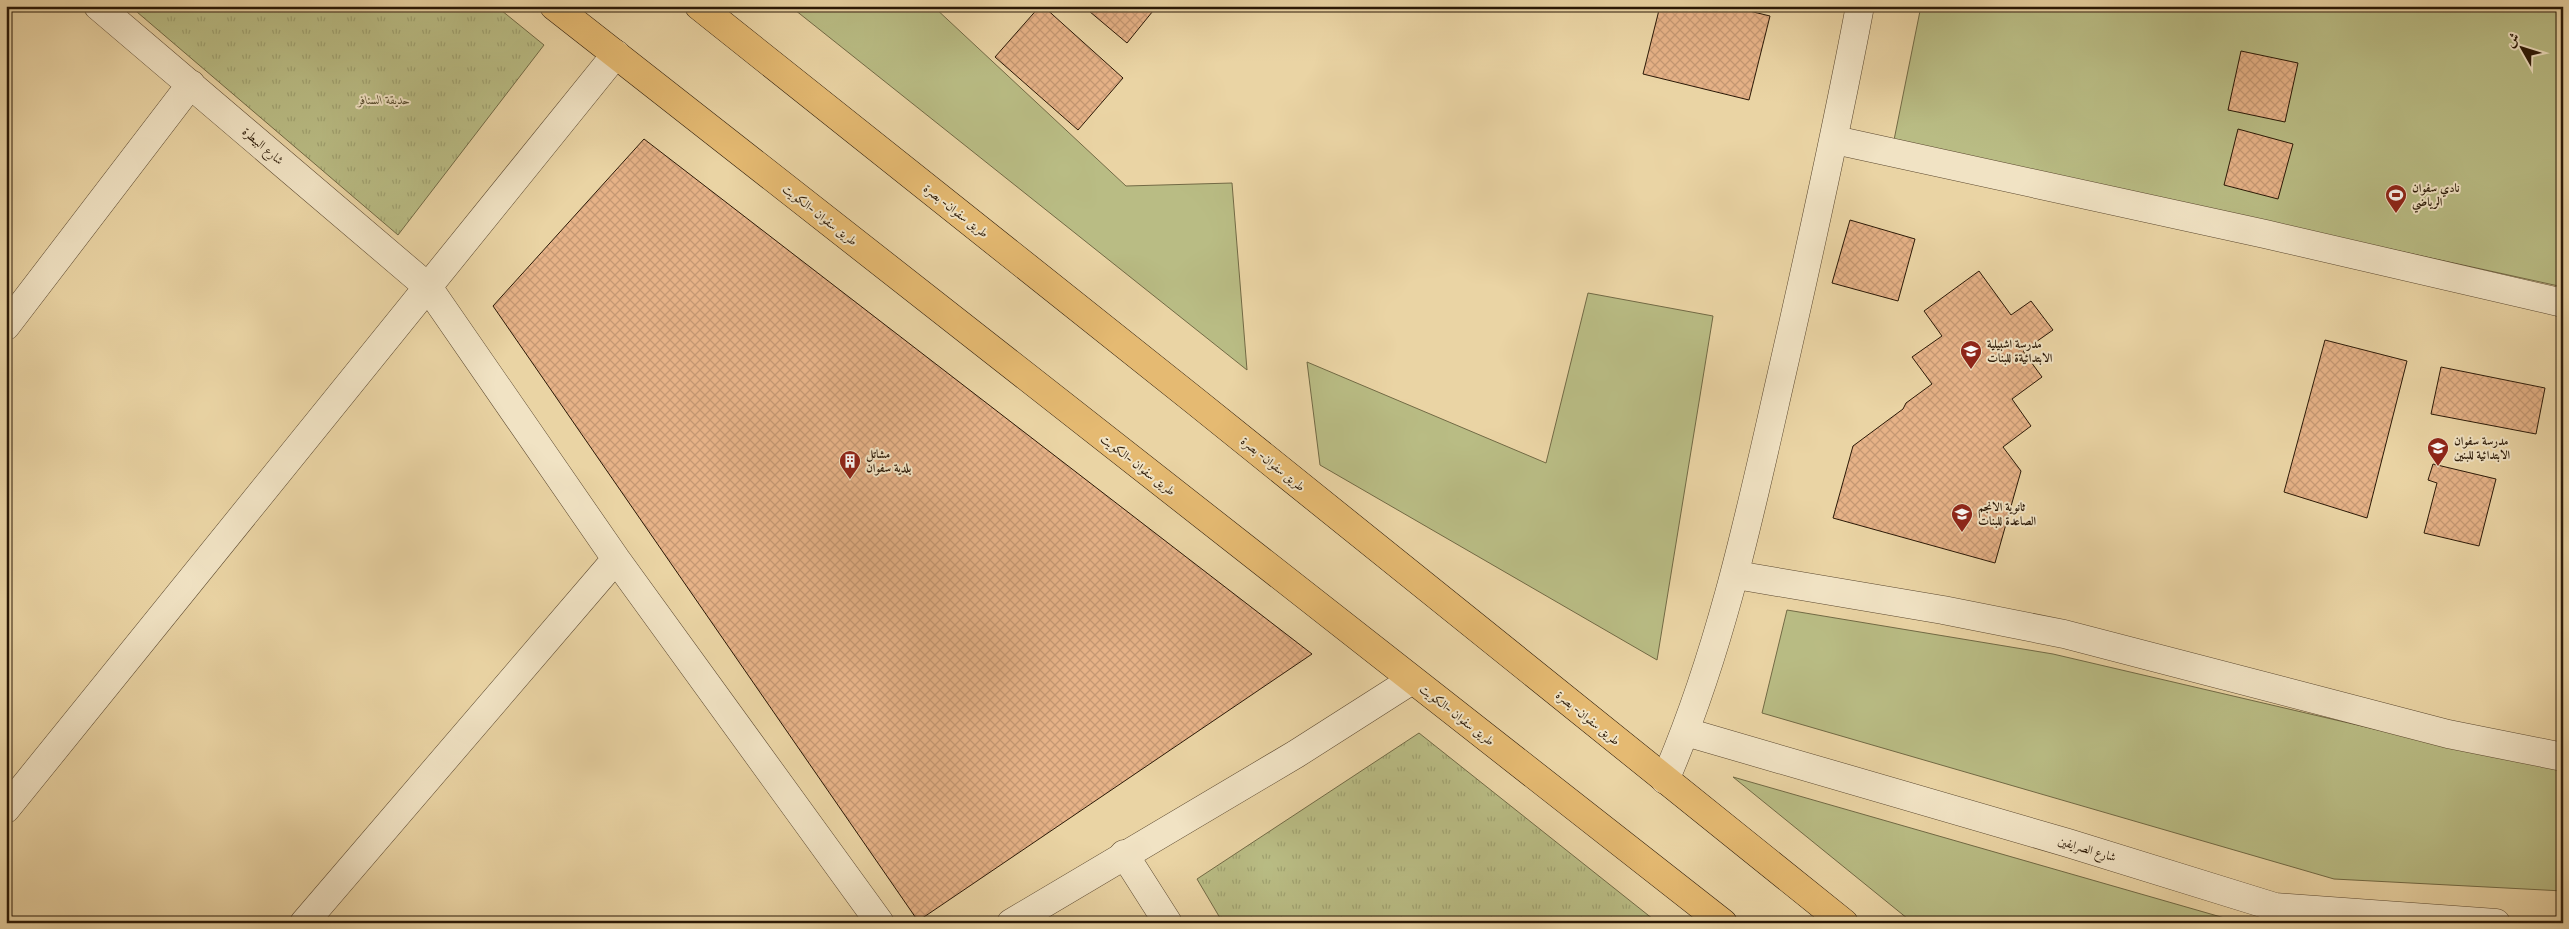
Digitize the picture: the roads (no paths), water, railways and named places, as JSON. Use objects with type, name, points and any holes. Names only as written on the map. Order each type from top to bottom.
[{"type":"highway","name":"طريق سفوان -الكويت","points":[[554,6],[1723,923]]},
{"type":"highway","name":"طريق سفوان- بصرة","points":[[699,6],[1188,394],[1664,780],[1844,923]]},
{"type":"street","name":"شارع البيطرة","points":[[98,6],[428,287],[616,559],[880,923]]},
{"type":"street","points":[[1664,780],[1686,732],[1736,575],[1835,140],[1860,6]]},
{"type":"street","points":[[6,809],[616,54]]},
{"type":"street","points":[[6,326],[191,84]]},
{"type":"street","points":[[1835,140],[2265,234],[2563,303]]},
{"type":"street","points":[[304,923],[616,559]]},
{"type":"street","points":[[1736,575],[1943,610],[2064,634],[2448,734],[2563,757]]},
{"type":"street","points":[[1011,923],[1124,854],[1296,754],[1412,680]]},
{"type":"street","name":"شارع الصرايفين","points":[[1686,732],[2068,843],[2275,907],[2332,917],[2496,923]]},
{"type":"street","points":[[1124,854],[1168,923]]},
{"type":"place","name":"نادي سفوان الرياضي","points":[[2396,214]]},
{"type":"place","name":"مدرسة اشبيلية الابتدائيةة للبنات","points":[[1971,370]]},
{"type":"place","name":"مدرسة سفوان الابتدائية للبنين","points":[[2438,467]]},
{"type":"place","name":"مشاتل بلدية سفوان","points":[[850,480]]},
{"type":"place","name":"ثانوية الانجم الصاعدة للبنات","points":[[1962,533]]},
{"type":"park label","name":"حديقة السنافر","points":[[384,100]]}]
